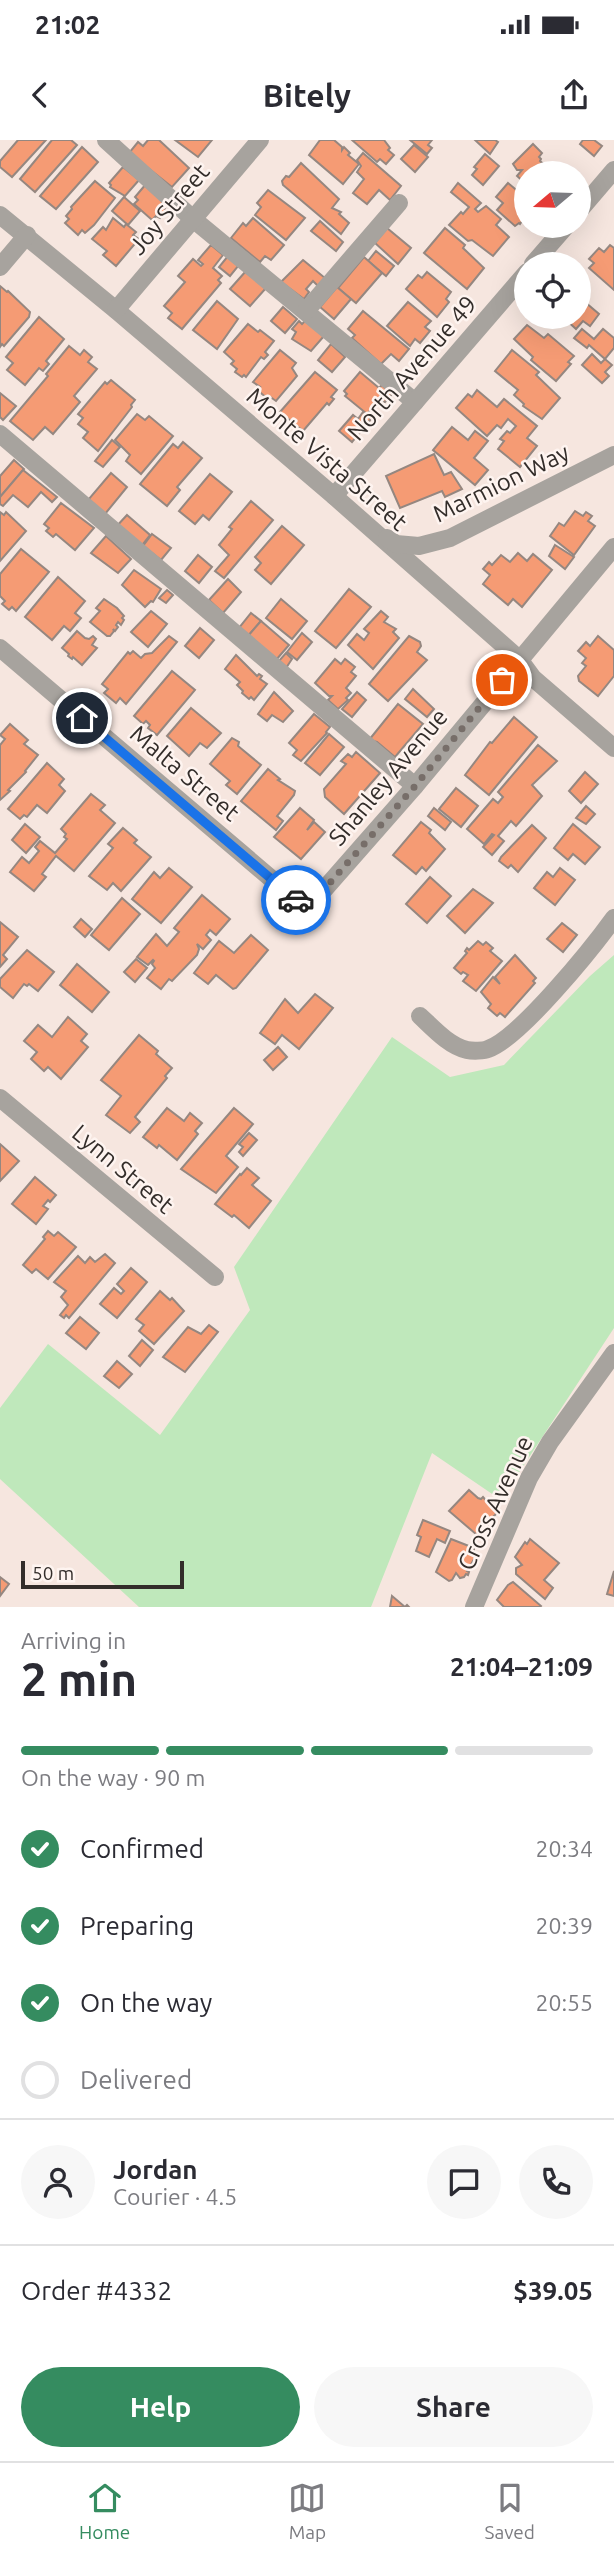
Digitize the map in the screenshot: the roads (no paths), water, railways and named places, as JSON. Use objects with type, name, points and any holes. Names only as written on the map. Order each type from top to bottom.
[{"type":"street","points":[[106,140],[193,219],[415,402]]},
{"type":"street","name":"Joy Street","points":[[116,310],[260,140]]},
{"type":"street","points":[[592,196],[614,170]]},
{"type":"street","points":[[306,311],[399,204]]},
{"type":"street","name":"Monte Vista Street","points":[[0,215],[334,496],[519,659],[533,678],[614,748]]},
{"type":"street","points":[[0,267],[27,235]]},
{"type":"street","points":[[543,252],[556,238]]},
{"type":"street","name":"North Avenue 49","points":[[334,496],[514,287]]},
{"type":"street","points":[[0,434],[415,786]]},
{"type":"street","name":"Marmion Way","points":[[369,527],[396,544],[419,546],[450,538],[614,455]]},
{"type":"street","name":"Shanley Avenue","points":[[307,909],[415,786],[614,547]]},
{"type":"street","name":"Malta Street","points":[[0,648],[307,909]]},
{"type":"street","points":[[420,1016],[443,1037],[467,1050],[488,1050],[508,1037],[549,996],[614,918]]},
{"type":"street","name":"Lynn Street","points":[[0,1098],[215,1277]]},
{"type":"street","name":"Cross Avenue","points":[[474,1607],[529,1478],[550,1442],[614,1353]]}]
